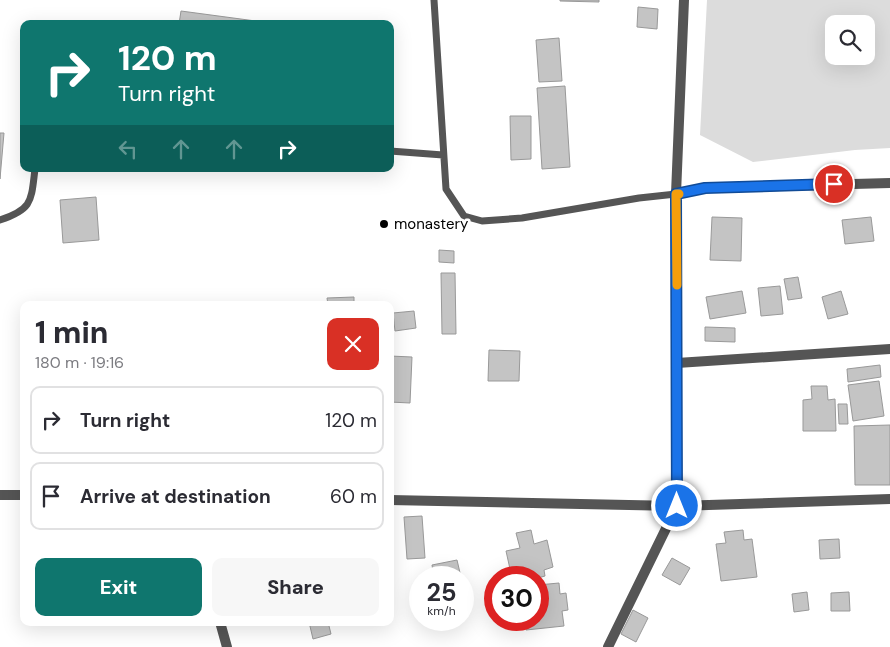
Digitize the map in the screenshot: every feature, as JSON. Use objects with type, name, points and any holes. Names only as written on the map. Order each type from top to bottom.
[{"type":"street","points":[[608,647],[677,506],[676,194],[684,0]]},
{"type":"street","points":[[676,194],[705,188],[890,183]]},
{"type":"street","points":[[677,362],[890,349]]},
{"type":"street","points":[[0,495],[20,496]]},
{"type":"street","points":[[394,500],[677,506],[890,500]]},
{"type":"street","points":[[221,626],[226,647]]},
{"type":"lane","points":[[434,0],[446,189],[464,216],[482,221],[522,218],[639,198],[676,194]]},
{"type":"lane","points":[[394,151],[444,155]]},
{"type":"lane","points":[[0,220],[24,210],[32,196],[35,172]]},
{"type":"shaded area","points":[[707,0],[890,0],[890,148],[855,150],[753,162],[700,135]]},
{"type":"building","points":[[599,0],[599,2],[560,1]]},
{"type":"building","points":[[638,7],[658,9],[657,29],[637,27]]},
{"type":"building","points":[[181,11],[248,20],[180,20]]},
{"type":"building","points":[[559,38],[562,81],[539,82],[536,40]]},
{"type":"building","points":[[565,86],[570,167],[542,169],[537,88]]},
{"type":"building","points":[[510,116],[531,116],[531,159],[511,160]]},
{"type":"building","points":[[0,133],[4,133],[0,179]]},
{"type":"building","points":[[96,197],[99,240],[63,243],[60,200]]},
{"type":"building","points":[[712,217],[742,218],[741,261],[710,260]]},
{"type":"building","points":[[871,217],[874,241],[845,244],[842,220]]},
{"type":"building","points":[[439,250],[454,251],[454,263],[439,262]]},
{"type":"building","points":[[441,273],[455,273],[456,334],[442,334]]},
{"type":"building","points":[[798,277],[802,298],[788,300],[784,279]]},
{"type":"building","points":[[780,286],[783,314],[761,316],[758,288]]},
{"type":"building","points":[[742,291],[746,313],[710,319],[706,297]]},
{"type":"building","points":[[841,291],[848,314],[828,319],[822,297]]},
{"type":"building","points":[[354,297],[354,301],[327,301],[327,298]]},
{"type":"building","points":[[414,311],[416,328],[395,331],[394,313]]},
{"type":"building","points":[[705,327],[735,328],[735,342],[705,341]]},
{"type":"building","points":[[489,350],[520,351],[519,381],[488,381]]},
{"type":"building","points":[[394,356],[412,357],[410,403],[394,402]]},
{"type":"building","points":[[880,365],[881,377],[848,382],[847,369]]},
{"type":"building","points":[[879,381],[884,416],[853,421],[848,385]]},
{"type":"building","points":[[811,386],[827,386],[828,400],[835,399],[836,431],[803,431],[803,400],[812,399]]},
{"type":"building","points":[[838,404],[847,404],[848,424],[839,424]]},
{"type":"building","points":[[890,425],[890,485],[855,485],[854,426]]},
{"type":"building","points":[[422,516],[425,558],[407,559],[404,517]]},
{"type":"building","points":[[531,530],[534,544],[547,540],[553,567],[509,566],[506,551],[520,548],[516,533]]},
{"type":"building","points":[[743,530],[744,540],[752,539],[757,577],[721,581],[716,544],[726,543],[724,532]]},
{"type":"building","points":[[839,539],[840,558],[820,559],[819,540]]},
{"type":"building","points":[[672,558],[690,568],[680,585],[662,575]]},
{"type":"building","points":[[457,560],[458,566],[432,566]]},
{"type":"building","points":[[559,583],[560,594],[566,593],[568,610],[562,611],[564,626],[549,628],[549,584]]},
{"type":"building","points":[[807,592],[809,610],[794,612],[792,594]]},
{"type":"building","points":[[849,592],[850,611],[831,611],[831,593]]},
{"type":"building","points":[[633,610],[648,618],[636,642],[621,634]]},
{"type":"building","points":[[310,626],[329,626],[331,634],[313,639]]},
{"type":"slow traffic","points":[[677,285],[676,194],[679,194]]},
{"type":"place","name":"monastery","points":[[384,224]]},
{"type":"route","points":[[677,506],[676,194],[705,188],[834,184]]}]
